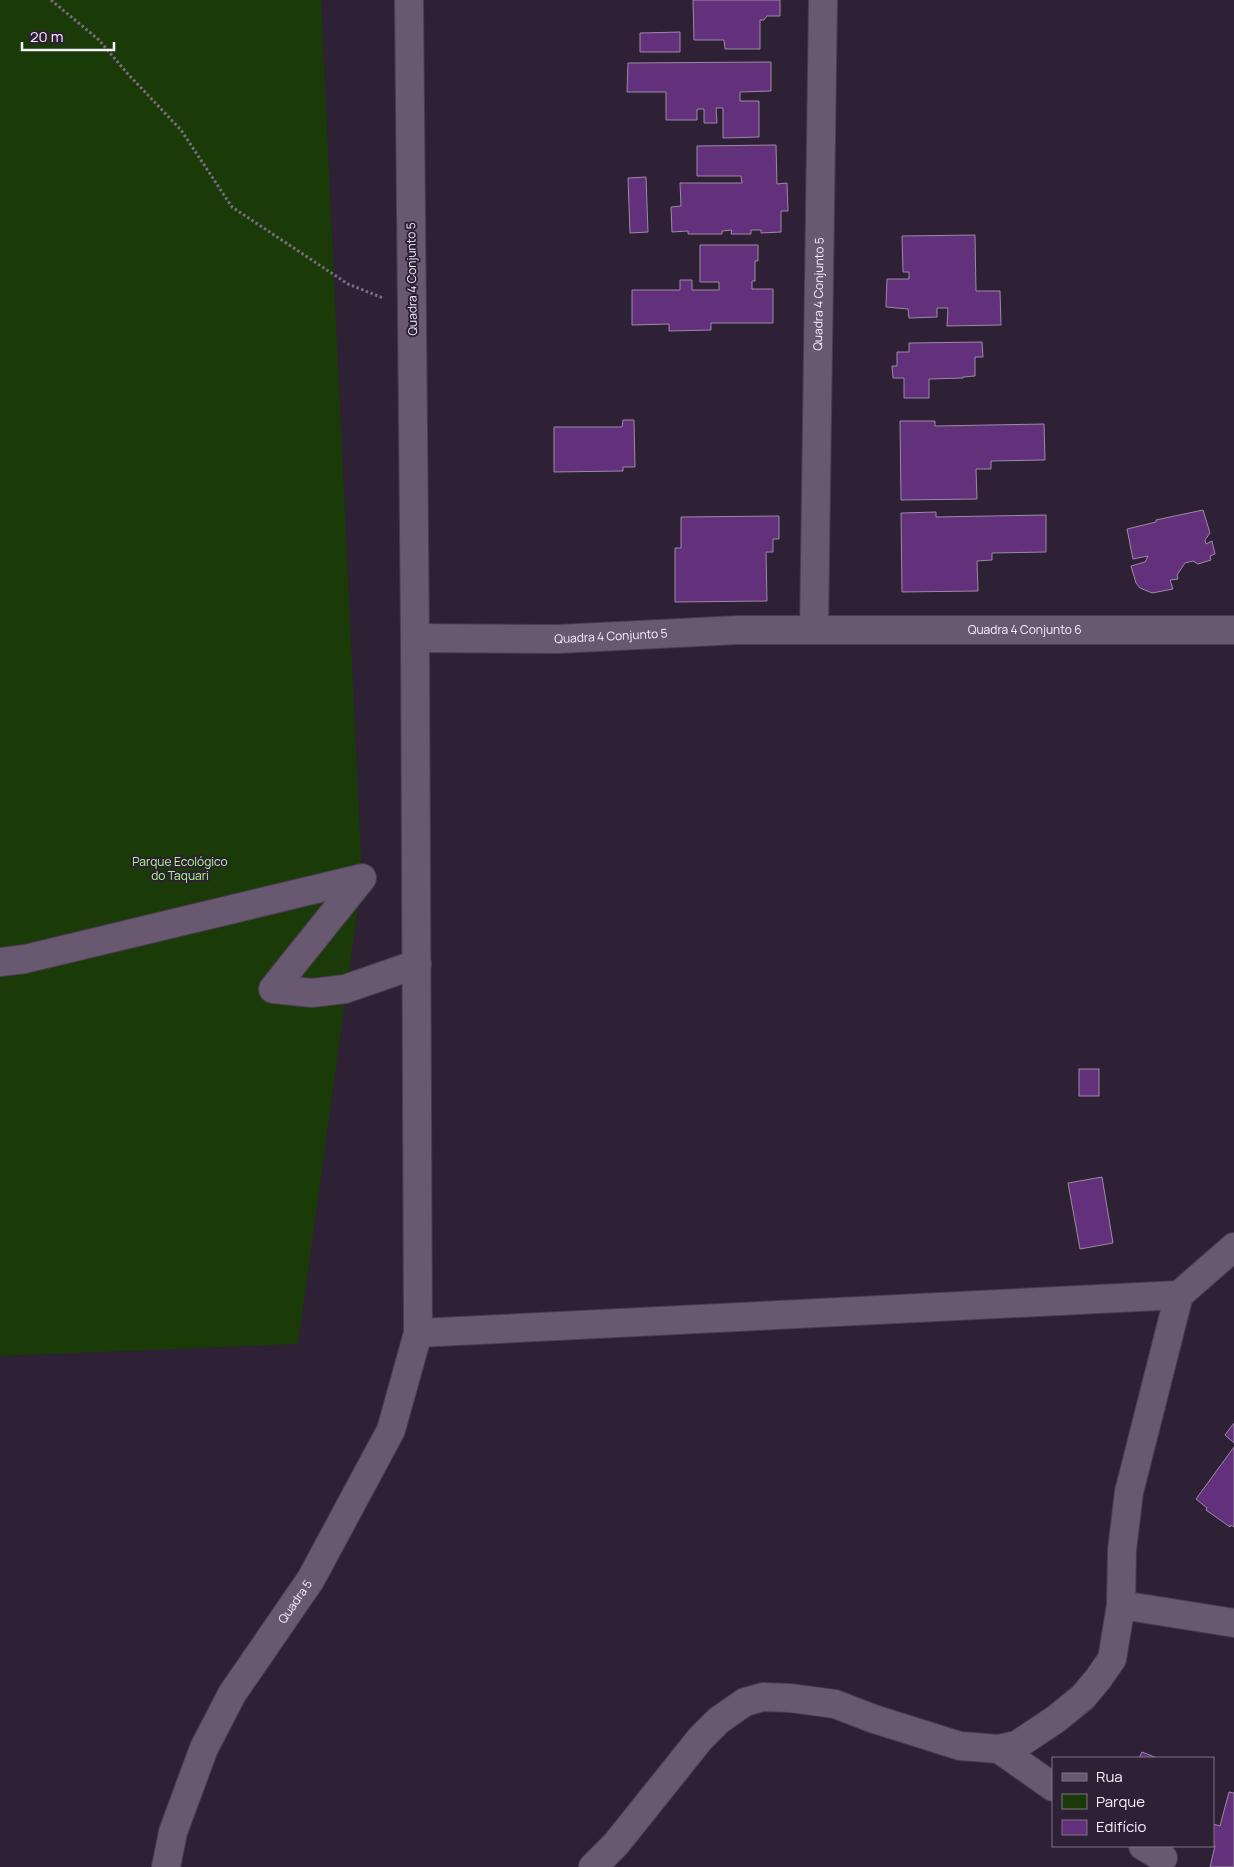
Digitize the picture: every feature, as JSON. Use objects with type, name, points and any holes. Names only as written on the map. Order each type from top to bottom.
[{"type":"street","name":"Quadra 4 Conjunto 5","points":[[409,0],[415,638],[559,639],[738,630],[814,630],[823,0]]},
{"type":"street","name":"Quadra 4 Conjunto 6","points":[[814,630],[1234,630]]},
{"type":"street","name":"Quadra 5","points":[[166,1867],[173,1832],[204,1748],[232,1694],[311,1578],[391,1430],[418,1333],[415,638]]},
{"type":"street","points":[[0,962],[25,959],[362,878],[273,989],[312,993],[345,989],[417,964]]},
{"type":"street","points":[[593,1867],[616,1844],[700,1739],[719,1720],[745,1702],[763,1697],[790,1698],[835,1704],[874,1719],[960,1746],[999,1749],[1017,1745],[1056,1719],[1082,1698],[1112,1659],[1122,1605],[1122,1550],[1129,1492],[1179,1295],[1234,1247]]},
{"type":"street","points":[[418,1333],[1179,1295]]},
{"type":"street","points":[[1122,1605],[1234,1623]]},
{"type":"street","points":[[999,1749],[1052,1786]]},
{"type":"path","points":[[51,0],[99,40],[127,73],[181,130],[232,207],[348,284],[412,309]]},
{"type":"green space","name":"Parque Ecológico do Taquari","points":[[0,0],[321,0],[362,878],[298,1344],[0,1356]]},
{"type":"building","points":[[693,0],[780,0],[780,16],[767,16],[764,20],[760,20],[760,49],[725,49],[724,40],[694,40]]},
{"type":"building","points":[[680,32],[680,52],[640,52],[640,33]]},
{"type":"building","points":[[771,62],[771,91],[740,92],[740,101],[759,101],[759,137],[723,138],[723,108],[716,108],[717,123],[704,123],[704,109],[697,109],[697,120],[666,120],[666,92],[627,92],[628,63]]},
{"type":"building","points":[[776,145],[777,184],[787,183],[788,211],[781,211],[781,232],[761,233],[761,230],[751,230],[751,234],[731,234],[732,230],[722,231],[722,234],[688,234],[688,231],[672,232],[671,207],[681,206],[680,183],[742,183],[741,176],[697,176],[697,146]]},
{"type":"building","points":[[646,177],[648,232],[630,233],[628,178]]},
{"type":"building","points":[[975,235],[976,291],[1000,291],[1001,325],[947,326],[948,308],[937,308],[937,317],[909,318],[908,309],[886,307],[887,279],[909,279],[909,272],[903,272],[902,236]]},
{"type":"building","points":[[700,245],[758,245],[758,261],[755,261],[755,281],[752,281],[752,289],[773,289],[773,323],[711,323],[711,330],[669,331],[669,324],[632,325],[632,290],[680,290],[680,280],[692,280],[692,290],[719,290],[719,282],[700,282]]},
{"type":"building","points":[[982,342],[983,357],[975,357],[975,376],[929,379],[929,398],[904,398],[904,378],[893,378],[892,366],[897,366],[897,352],[909,352],[909,343]]},
{"type":"building","points":[[623,420],[634,420],[635,467],[623,467],[623,471],[554,472],[554,427],[622,427]]},
{"type":"building","points":[[900,421],[935,421],[935,426],[1044,424],[1045,460],[991,461],[991,469],[976,469],[977,499],[901,500]]},
{"type":"building","points":[[1203,510],[1210,533],[1205,540],[1206,544],[1212,541],[1215,554],[1210,556],[1211,560],[1198,564],[1193,561],[1185,563],[1177,575],[1178,579],[1170,580],[1173,589],[1152,593],[1140,588],[1136,583],[1131,566],[1145,562],[1148,556],[1133,559],[1127,529],[1156,522],[1156,520]]},
{"type":"building","points":[[936,512],[936,517],[1046,515],[1046,552],[992,553],[992,560],[977,561],[978,591],[902,592],[901,513]]},
{"type":"building","points":[[779,516],[779,539],[773,539],[773,552],[766,552],[767,601],[675,602],[675,548],[681,548],[681,517]]},
{"type":"building","points":[[1079,1069],[1099,1069],[1099,1096],[1079,1096]]},
{"type":"building","points":[[1102,1177],[1113,1243],[1080,1249],[1068,1183]]},
{"type":"building","points":[[1234,1423],[1234,1443],[1225,1435]]},
{"type":"building","points":[[1234,1447],[1234,1527],[1231,1525],[1230,1527],[1206,1510],[1207,1508],[1196,1499]]},
{"type":"building","points":[[1142,1752],[1154,1757],[1140,1757]]},
{"type":"building","points":[[1229,1792],[1234,1793],[1234,1867],[1210,1867],[1215,1846],[1214,1824],[1220,1826]]}]
